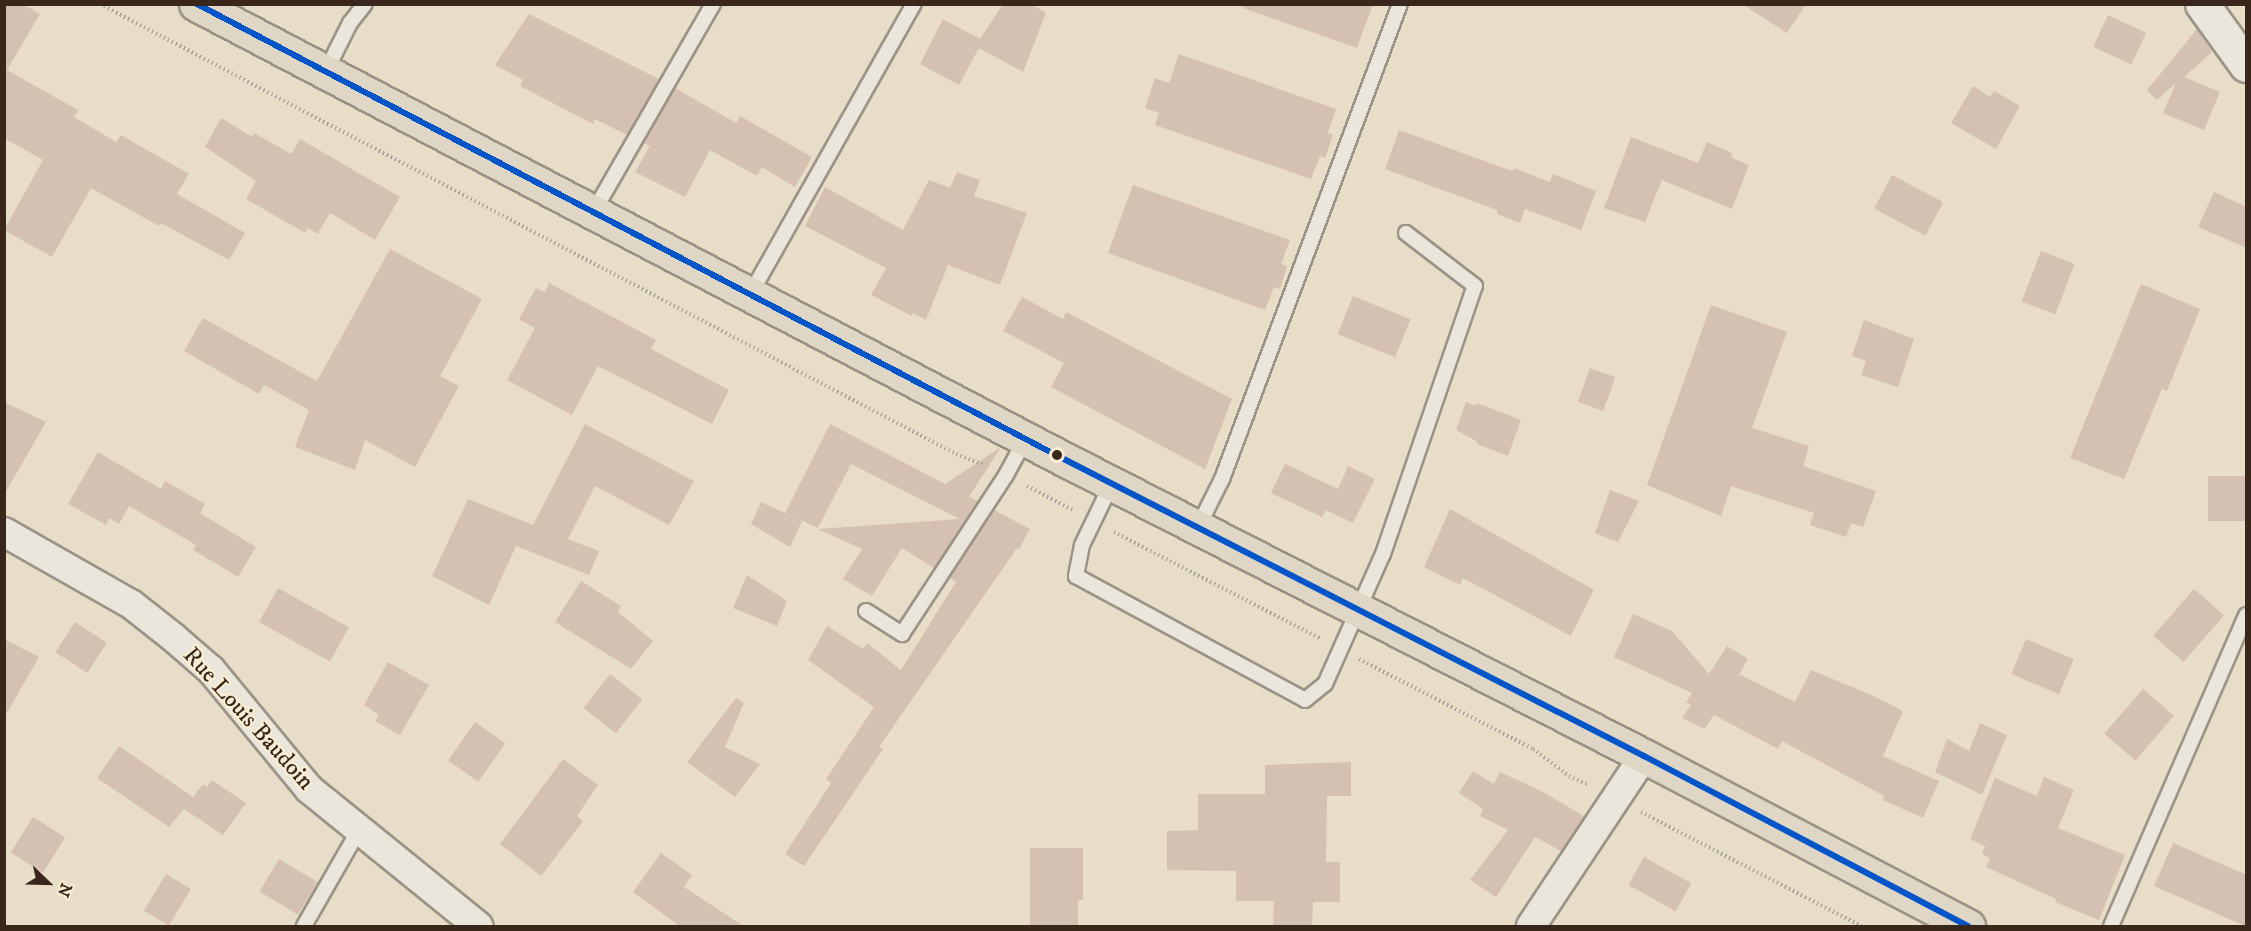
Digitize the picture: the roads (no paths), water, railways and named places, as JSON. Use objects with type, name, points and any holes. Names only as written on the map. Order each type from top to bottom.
[{"type":"main road","points":[[196,4],[1112,483],[1644,756],[1968,927]]},
{"type":"street","points":[[2202,4],[2247,65]]},
{"type":"street","name":"Rue Louis Baudoin","points":[[4,532],[131,604],[174,638],[211,670],[309,789],[478,927]]},
{"type":"street","points":[[1531,927],[1614,798],[1644,756]]},
{"type":"lane","points":[[326,71],[350,23],[365,4]]},
{"type":"lane","points":[[594,211],[713,4]]},
{"type":"lane","points":[[751,293],[914,4]]},
{"type":"lane","points":[[1198,527],[1222,479],[1400,4]]},
{"type":"lane","points":[[1112,483],[1083,545],[1076,576],[1305,700],[1325,684],[1383,554],[1475,286],[1406,233]]},
{"type":"lane","points":[[866,610],[902,634],[1006,476],[1026,438]]},
{"type":"lane","points":[[2111,927],[2247,615]]},
{"type":"lane","points":[[304,927],[359,830]]}]
